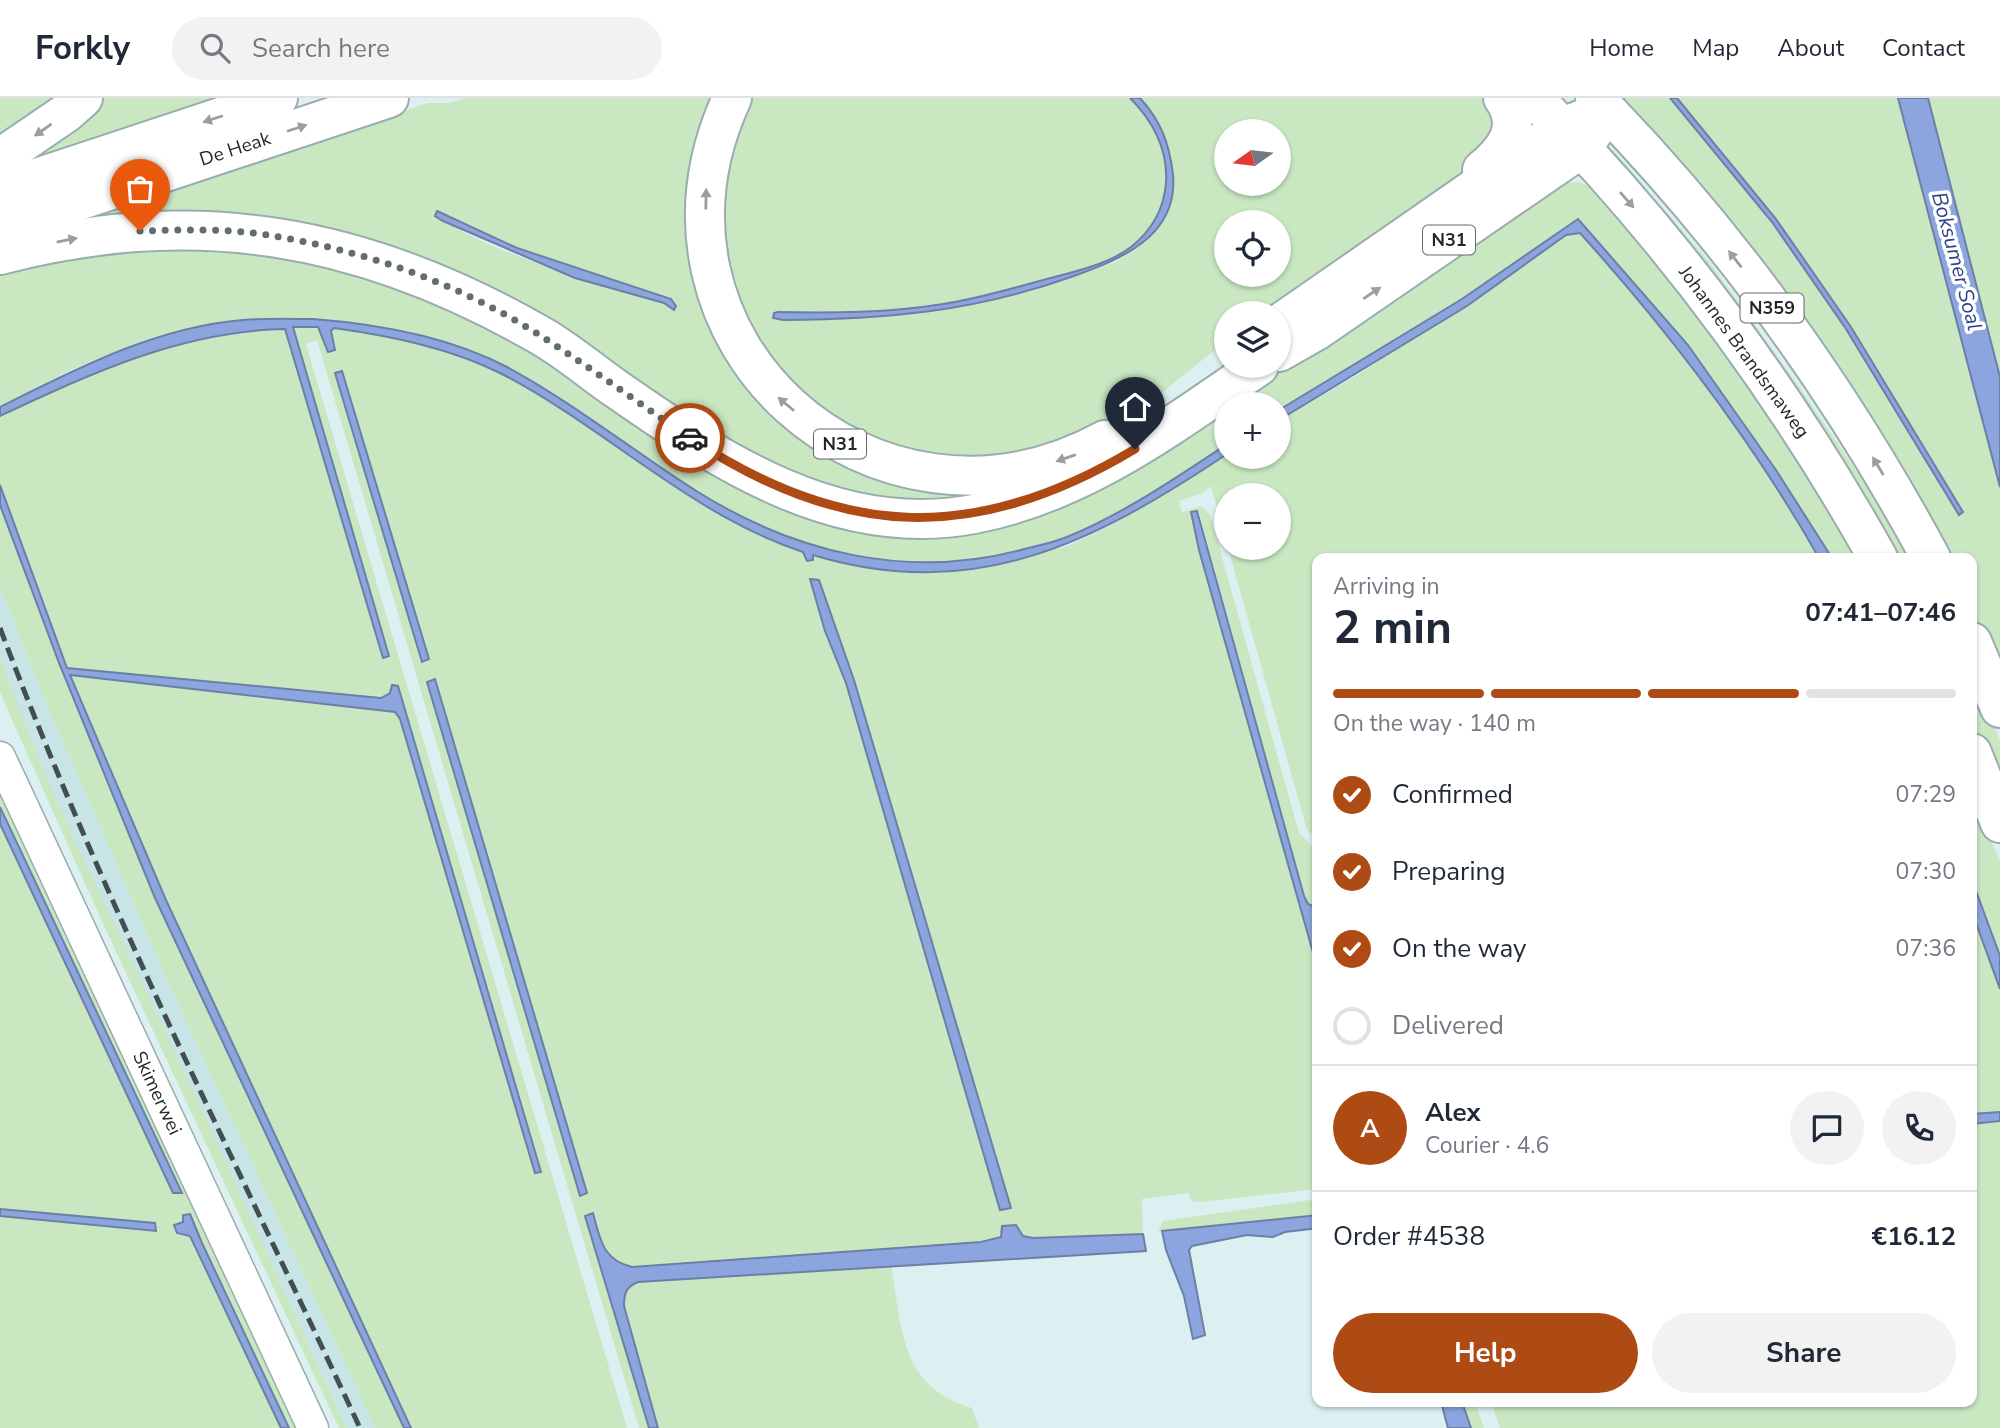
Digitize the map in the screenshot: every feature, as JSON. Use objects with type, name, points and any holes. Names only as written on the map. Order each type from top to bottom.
[{"type":"highway","points":[[0,159],[83,98]]},
{"type":"highway","name":"De Heak","points":[[0,190],[278,98]]},
{"type":"highway","name":"De Heak","points":[[0,227],[389,98]]},
{"type":"highway","name":"N31","points":[[732,98],[715,138],[707,177],[705,226],[710,270],[730,324],[748,356],[777,397],[838,443],[876,460],[916,471],[961,477],[998,475],[1044,465],[1084,452],[1115,435],[1214,369]]},
{"type":"highway","name":"N31","points":[[1456,201],[1470,181],[1500,155],[1508,144],[1513,123],[1503,98]]},
{"type":"highway","name":"Johannes Brandsmaweg","points":[[1534,98],[1573,138],[1709,297],[1789,410],[1875,553]]},
{"type":"highway","points":[[1573,138],[1601,104]]},
{"type":"highway","name":"N359","points":[[1601,104],[1699,212],[1759,288],[1841,406],[1928,553]]},
{"type":"highway","name":"N31","points":[[1291,316],[1456,201],[1573,138]]},
{"type":"highway","name":"N31","points":[[1291,345],[1316,331],[1573,138]]},
{"type":"highway","points":[[0,255],[80,238],[197,230],[267,235],[393,265],[448,287],[539,334],[713,453],[760,479],[807,500],[887,518],[971,514],[1054,492],[1095,473],[1241,378]]},
{"type":"highway","points":[[1977,654],[2000,708]]},
{"type":"highway","points":[[1977,765],[2000,823]]},
{"type":"street","name":"Skimerwei","points":[[0,757],[313,1428]]},
{"type":"shaded area","points":[[0,587],[48,708],[176,1000],[375,1428],[347,1428],[164,1029],[93,884],[21,719],[0,656]]},
{"type":"green space","points":[[0,98],[72,98],[0,145]]},
{"type":"green space","points":[[100,98],[225,98],[95,143],[0,167]]},
{"type":"green space","points":[[466,98],[721,98],[719,327],[891,476],[1140,438],[975,505],[836,500],[389,254],[12,243],[428,103],[451,103]],"holes":[[[437,211],[517,248],[671,299],[670,308],[664,303],[578,277],[506,251],[450,224]]]},
{"type":"green space","points":[[741,98],[1130,98],[1153,128],[1165,163],[1165,197],[1154,220],[1131,246],[1112,258],[1084,269],[976,298],[885,311],[774,313],[852,319],[1032,291],[1118,261],[1153,234],[1173,179],[1153,113],[1140,98],[1488,98],[1491,124],[1487,143],[1456,177],[1277,301],[1214,301],[1214,351],[1153,400],[1063,449],[942,464],[824,422],[744,333],[714,213]]},
{"type":"green space","points":[[1613,98],[1670,98],[1722,159],[1772,222],[1822,293],[1959,515],[1963,512],[1851,327],[1776,219],[1677,98],[1898,98],[2000,487],[2000,669],[1977,623],[1977,553],[1942,553]]},
{"type":"green space","points":[[1928,98],[2000,98],[2000,377]]},
{"type":"green space","points":[[1613,150],[1710,263],[1798,385],[1913,553],[1889,553],[1605,156]]},
{"type":"green space","points":[[1578,182],[1595,188],[1700,310],[1860,553],[1829,553],[1776,470],[1688,345],[1578,219],[1462,299],[1291,403],[1291,392],[1247,392],[1270,378],[1291,378],[1291,366],[1350,331],[1417,278],[1561,183]]},
{"type":"green space","points":[[1572,231],[1580,233],[1708,390],[1766,472],[1816,553],[1312,553],[1312,835],[1307,830],[1231,560],[1291,560],[1291,483],[1214,483],[1214,497],[1211,486],[1203,493],[1179,501],[1182,512],[1201,506],[1210,514],[1214,528],[1214,560],[1223,560],[1299,833],[1312,846],[1312,906],[1304,896],[1199,512],[1191,512],[1199,550],[1312,949],[1312,1190],[1200,1202],[1191,1201],[1189,1193],[1142,1199],[1143,1234],[1033,1238],[1023,1236],[1016,1225],[1003,1226],[1001,1237],[981,1242],[632,1267],[622,1264],[609,1254],[604,1248],[593,1214],[585,1216],[649,1428],[639,1428],[317,340],[306,344],[627,1428],[411,1428],[166,900],[70,675],[395,712],[400,719],[535,1173],[541,1171],[398,686],[381,698],[67,668],[0,485],[0,416],[103,370],[173,346],[246,332],[285,329],[384,658],[389,656],[292,327],[318,327],[321,331],[331,331],[334,328],[407,341],[459,355],[502,374],[551,403],[694,499],[748,530],[803,552],[812,560],[813,555],[888,572],[936,573],[1068,546],[1112,525],[1214,462],[1214,469],[1291,469],[1291,413],[1356,376]],"holes":[[[342,371],[429,659],[422,661],[335,373]],[[811,580],[819,581],[854,680],[1010,1208],[1000,1210],[846,683],[825,631]],[[435,680],[587,1193],[580,1196],[428,682]]]},
{"type":"green space","points":[[85,245],[295,249],[523,335],[687,456],[750,494],[800,515],[854,529],[905,535],[1214,410],[1214,453],[1128,508],[1086,529],[1018,552],[970,560],[922,562],[875,559],[828,549],[782,534],[738,515],[695,490],[553,393],[493,360],[416,333],[370,324],[278,320],[186,332],[96,359],[0,407],[0,264]]},
{"type":"green space","points":[[0,505],[59,663],[155,898],[404,1428],[375,1428],[176,1000],[48,708],[0,587]]},
{"type":"green space","points":[[0,656],[56,798],[347,1428],[339,1428],[104,926],[4,702],[0,691]]},
{"type":"green space","points":[[1977,687],[2000,741],[2000,785],[1977,732]]},
{"type":"green space","points":[[0,783],[302,1428],[289,1428],[190,1215],[184,1215],[188,1234],[281,1428],[0,1428],[0,1216],[156,1230],[155,1223],[0,1209],[0,824],[173,1193],[181,1193],[0,807]]},
{"type":"green space","points":[[1977,806],[2000,862],[2000,955],[1977,893]]},
{"type":"green space","points":[[1977,926],[2000,989],[2000,1112],[1977,1114]]},
{"type":"green space","points":[[2000,1121],[2000,1428],[1500,1428],[1493,1407],[1977,1407],[1977,1123]]},
{"type":"green space","points":[[1312,1200],[1312,1216],[1158,1231],[1163,1221]]},
{"type":"green space","points":[[891,1264],[902,1332],[917,1370],[930,1385],[948,1398],[972,1408],[979,1428],[658,1428],[624,1306],[628,1288],[638,1282]]},
{"type":"green space","points":[[1464,1407],[1477,1407],[1484,1428],[1471,1428]]},
{"type":"water","points":[[1130,98],[1140,98],[1159,124],[1173,174],[1172,196],[1166,214],[1156,230],[1126,254],[1034,289],[964,306],[858,318],[773,318],[774,313],[778,312],[881,311],[956,302],[1080,270],[1122,253],[1150,227],[1162,202],[1166,183],[1162,148],[1146,116]]},
{"type":"water","points":[[1670,98],[1677,98],[1776,219],[1851,327],[1963,512],[1959,515],[1846,329],[1772,222]]},
{"type":"water","name":"Boksumer Soal","points":[[1898,98],[1928,98],[2000,377],[2000,487]]},
{"type":"water","points":[[437,211],[517,248],[671,299],[676,306],[674,310],[664,303],[575,278],[443,221],[435,216]]},
{"type":"water","points":[[1578,219],[1688,345],[1776,470],[1829,553],[1816,553],[1766,472],[1708,389],[1646,309],[1580,233],[1566,235],[1467,306],[1291,413],[1291,403],[1462,299]]},
{"type":"water","points":[[252,319],[313,319],[363,324],[413,333],[484,356],[556,396],[698,492],[735,513],[813,545],[854,555],[895,561],[936,562],[978,559],[1050,543],[1088,528],[1129,506],[1214,453],[1214,462],[1129,514],[1081,538],[1031,556],[980,568],[927,572],[872,568],[813,555],[813,560],[807,561],[803,552],[762,536],[686,494],[577,419],[502,374],[462,357],[420,344],[334,328],[331,331],[335,350],[328,352],[318,327],[293,327],[389,656],[383,658],[285,329],[210,337],[173,346],[103,370],[0,416],[0,407],[117,352],[179,331]]},
{"type":"water","points":[[342,371],[429,659],[422,662],[335,373]]},
{"type":"water","points":[[0,485],[67,668],[381,698],[390,693],[392,685],[398,686],[541,1172],[535,1173],[400,719],[395,712],[70,675],[166,900],[411,1428],[404,1428],[155,898],[59,663],[0,505]]},
{"type":"water","points":[[1197,511],[1304,896],[1312,906],[1312,949],[1199,550],[1191,512]]},
{"type":"water","points":[[810,579],[819,580],[854,680],[1011,1208],[1000,1210],[846,683],[825,631]]},
{"type":"water","points":[[435,679],[587,1193],[580,1196],[427,682]]},
{"type":"water","points":[[0,807],[182,1193],[173,1193],[0,824]]},
{"type":"water","points":[[1977,894],[2000,956],[2000,989],[1977,926]]},
{"type":"water","points":[[2000,1112],[2000,1121],[1977,1123],[1977,1114]]},
{"type":"water","points":[[0,1209],[155,1223],[156,1231],[0,1216]]},
{"type":"water","points":[[593,1213],[604,1248],[622,1264],[632,1267],[981,1242],[1001,1237],[1002,1226],[1016,1225],[1023,1236],[1033,1238],[1143,1234],[1146,1251],[638,1282],[626,1291],[624,1306],[658,1428],[649,1428],[585,1216]]},
{"type":"water","points":[[190,1214],[289,1428],[281,1428],[190,1236],[177,1233],[174,1225],[183,1222],[183,1215]]},
{"type":"water","points":[[1312,1216],[1312,1229],[1285,1232],[1273,1237],[1247,1235],[1192,1246],[1189,1250],[1205,1335],[1193,1339],[1184,1296],[1166,1250],[1162,1231]]},
{"type":"water","points":[[1442,1407],[1464,1407],[1471,1428],[1448,1428]]},
{"type":"railway","points":[[0,628],[82,831],[127,932],[360,1428]]},
{"type":"way so far","points":[[140,231],[197,230],[267,235],[393,265],[448,287],[539,334],[690,438]]},
{"type":"route","points":[[690,438],[760,479],[807,500],[887,518],[971,514],[1022,503],[1095,473],[1135,449]]}]
